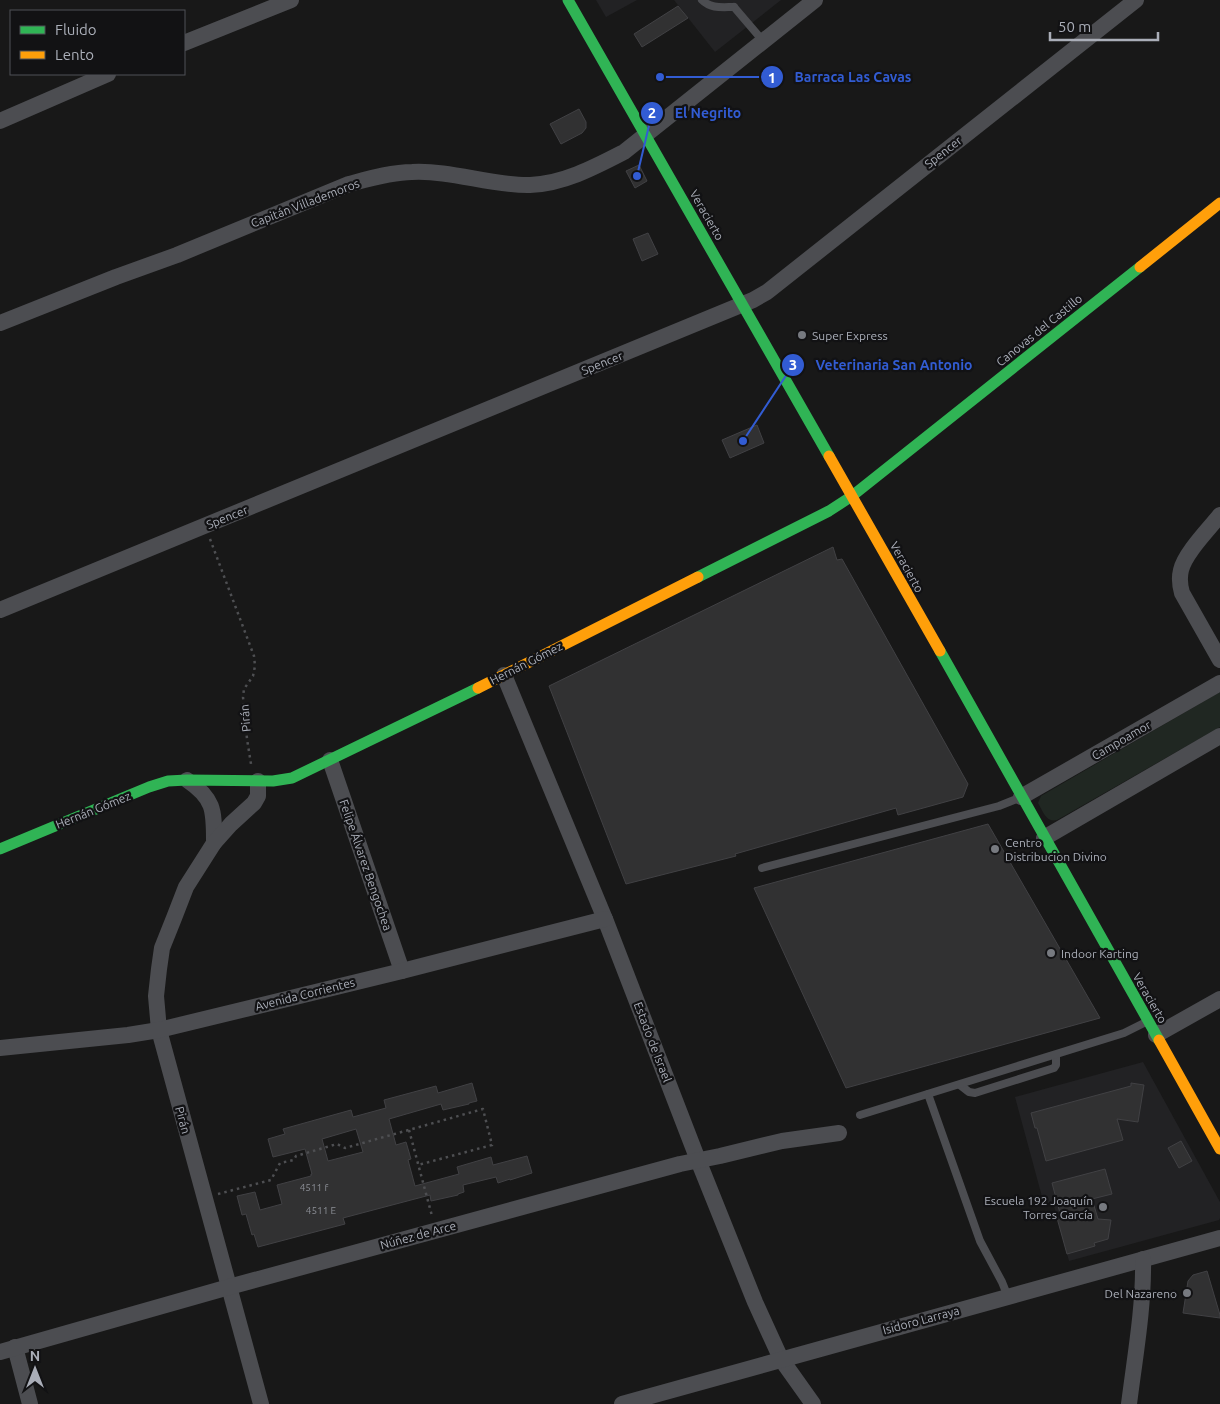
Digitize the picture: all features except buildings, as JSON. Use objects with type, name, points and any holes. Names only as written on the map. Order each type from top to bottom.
[{"type":"street","points":[[185,43],[291,0]]},
{"type":"street","name":"Veracierto","points":[[568,0],[852,496],[1220,1149]]},
{"type":"street","name":"Capitán Villademoros","points":[[0,324],[369,178],[412,172],[530,185],[563,179],[597,166],[624,152],[815,0]]},
{"type":"street","name":"Spencer","points":[[0,610],[743,305],[760,296],[1136,0]]},
{"type":"street","points":[[0,121],[106,75]]},
{"type":"street","name":"Canovas del Castillo","points":[[852,496],[1220,203]]},
{"type":"street","name":"Hernán Gómez","points":[[0,849],[149,787],[168,781],[273,781],[292,778],[504,675],[829,511],[852,496]]},
{"type":"street","points":[[1220,515],[1184,562],[1181,568],[1180,584],[1182,593],[1220,660]]},
{"type":"street","name":"Estado de Israel","points":[[504,675],[605,919],[755,1302],[781,1359],[813,1404]]},
{"type":"street","name":"Campoamor","points":[[1021,797],[1220,683]]},
{"type":"street","points":[[1044,838],[1220,736]]},
{"type":"street","name":"Felipe Álvarez Bengochea","points":[[330,760],[402,971]]},
{"type":"street","points":[[187,780],[205,796],[210,804],[214,816],[214,843]]},
{"type":"street","name":"Pirán","points":[[258,781],[258,796],[254,803],[214,843],[186,887],[162,948],[156,996],[159,1030],[262,1404]]},
{"type":"street","name":"Avenida Corrientes","points":[[0,1048],[159,1030],[605,919]]},
{"type":"street","points":[[1152,1028],[1220,999]]},
{"type":"street","name":"Núñez de Arce","points":[[7,1350],[229,1287],[698,1160],[782,1141],[839,1133]]},
{"type":"street","name":"Isidoro Larraya","points":[[622,1404],[1220,1238]]},
{"type":"street","points":[[1129,1404],[1141,1305],[1143,1259]]},
{"type":"street","points":[[7,1350],[30,1404]]},
{"type":"lane","points":[[702,0],[711,6],[736,3],[763,41]]},
{"type":"lane","points":[[762,868],[999,806],[1021,797]]},
{"type":"lane","points":[[860,1116],[1124,1033],[1152,1028]]},
{"type":"lane","points":[[960,1084],[969,1092],[975,1093],[1054,1068],[1056,1065],[1056,1054]]},
{"type":"lane","points":[[928,1094],[980,1241],[1008,1297]]},
{"type":"path","name":"Pirán","points":[[205,526],[254,656],[253,676],[244,689],[242,697],[251,767],[258,781]]},
{"type":"path","points":[[204,1197],[271,1180],[280,1163],[294,1160],[296,1156],[338,1144],[345,1148],[483,1110],[492,1145],[418,1165]]},
{"type":"path","points":[[409,1130],[436,1231]]},
{"type":"shaded area","points":[[596,0],[637,0],[606,17]]},
{"type":"shaded area","points":[[674,0],[781,0],[715,52]]},
{"type":"shaded area","points":[[1220,692],[1220,727],[1057,820],[1050,820],[1045,816],[1038,803],[1041,796]]},
{"type":"shaded area","points":[[1143,1062],[1220,1202],[1220,1218],[1219,1220],[1069,1261],[1053,1202],[1044,1204],[1015,1097]]},
{"type":"traffic: fast","points":[[568,0],[829,456]]},
{"type":"traffic: fast","points":[[698,577],[829,511],[852,496],[1140,267]]},
{"type":"traffic: fast","points":[[940,651],[1159,1040]]},
{"type":"traffic: fast","points":[[0,849],[149,787],[168,781],[273,781],[292,778],[478,688]]},
{"type":"traffic: slow","points":[[1140,267],[1220,203]]},
{"type":"traffic: slow","points":[[829,456],[940,651]]},
{"type":"traffic: slow","points":[[478,688],[698,577]]},
{"type":"traffic: slow","points":[[1159,1040],[1220,1149]]},
{"type":"place","name":"Barraca Las Cavas","points":[[660,77]]},
{"type":"place","name":"El Negrito","points":[[637,176]]},
{"type":"place","name":"Super Express","points":[[802,335]]},
{"type":"place","name":"Veterinaria San Antonio","points":[[743,441]]},
{"type":"place","name":"Centro Distribucion Divino","points":[[995,849]]},
{"type":"place","name":"Indoor Karting","points":[[1051,953]]},
{"type":"place","name":"Escuela 192 Joaquín Torres García","points":[[1103,1207]]},
{"type":"place","name":"Del Nazareno","points":[[1187,1293]]}]
